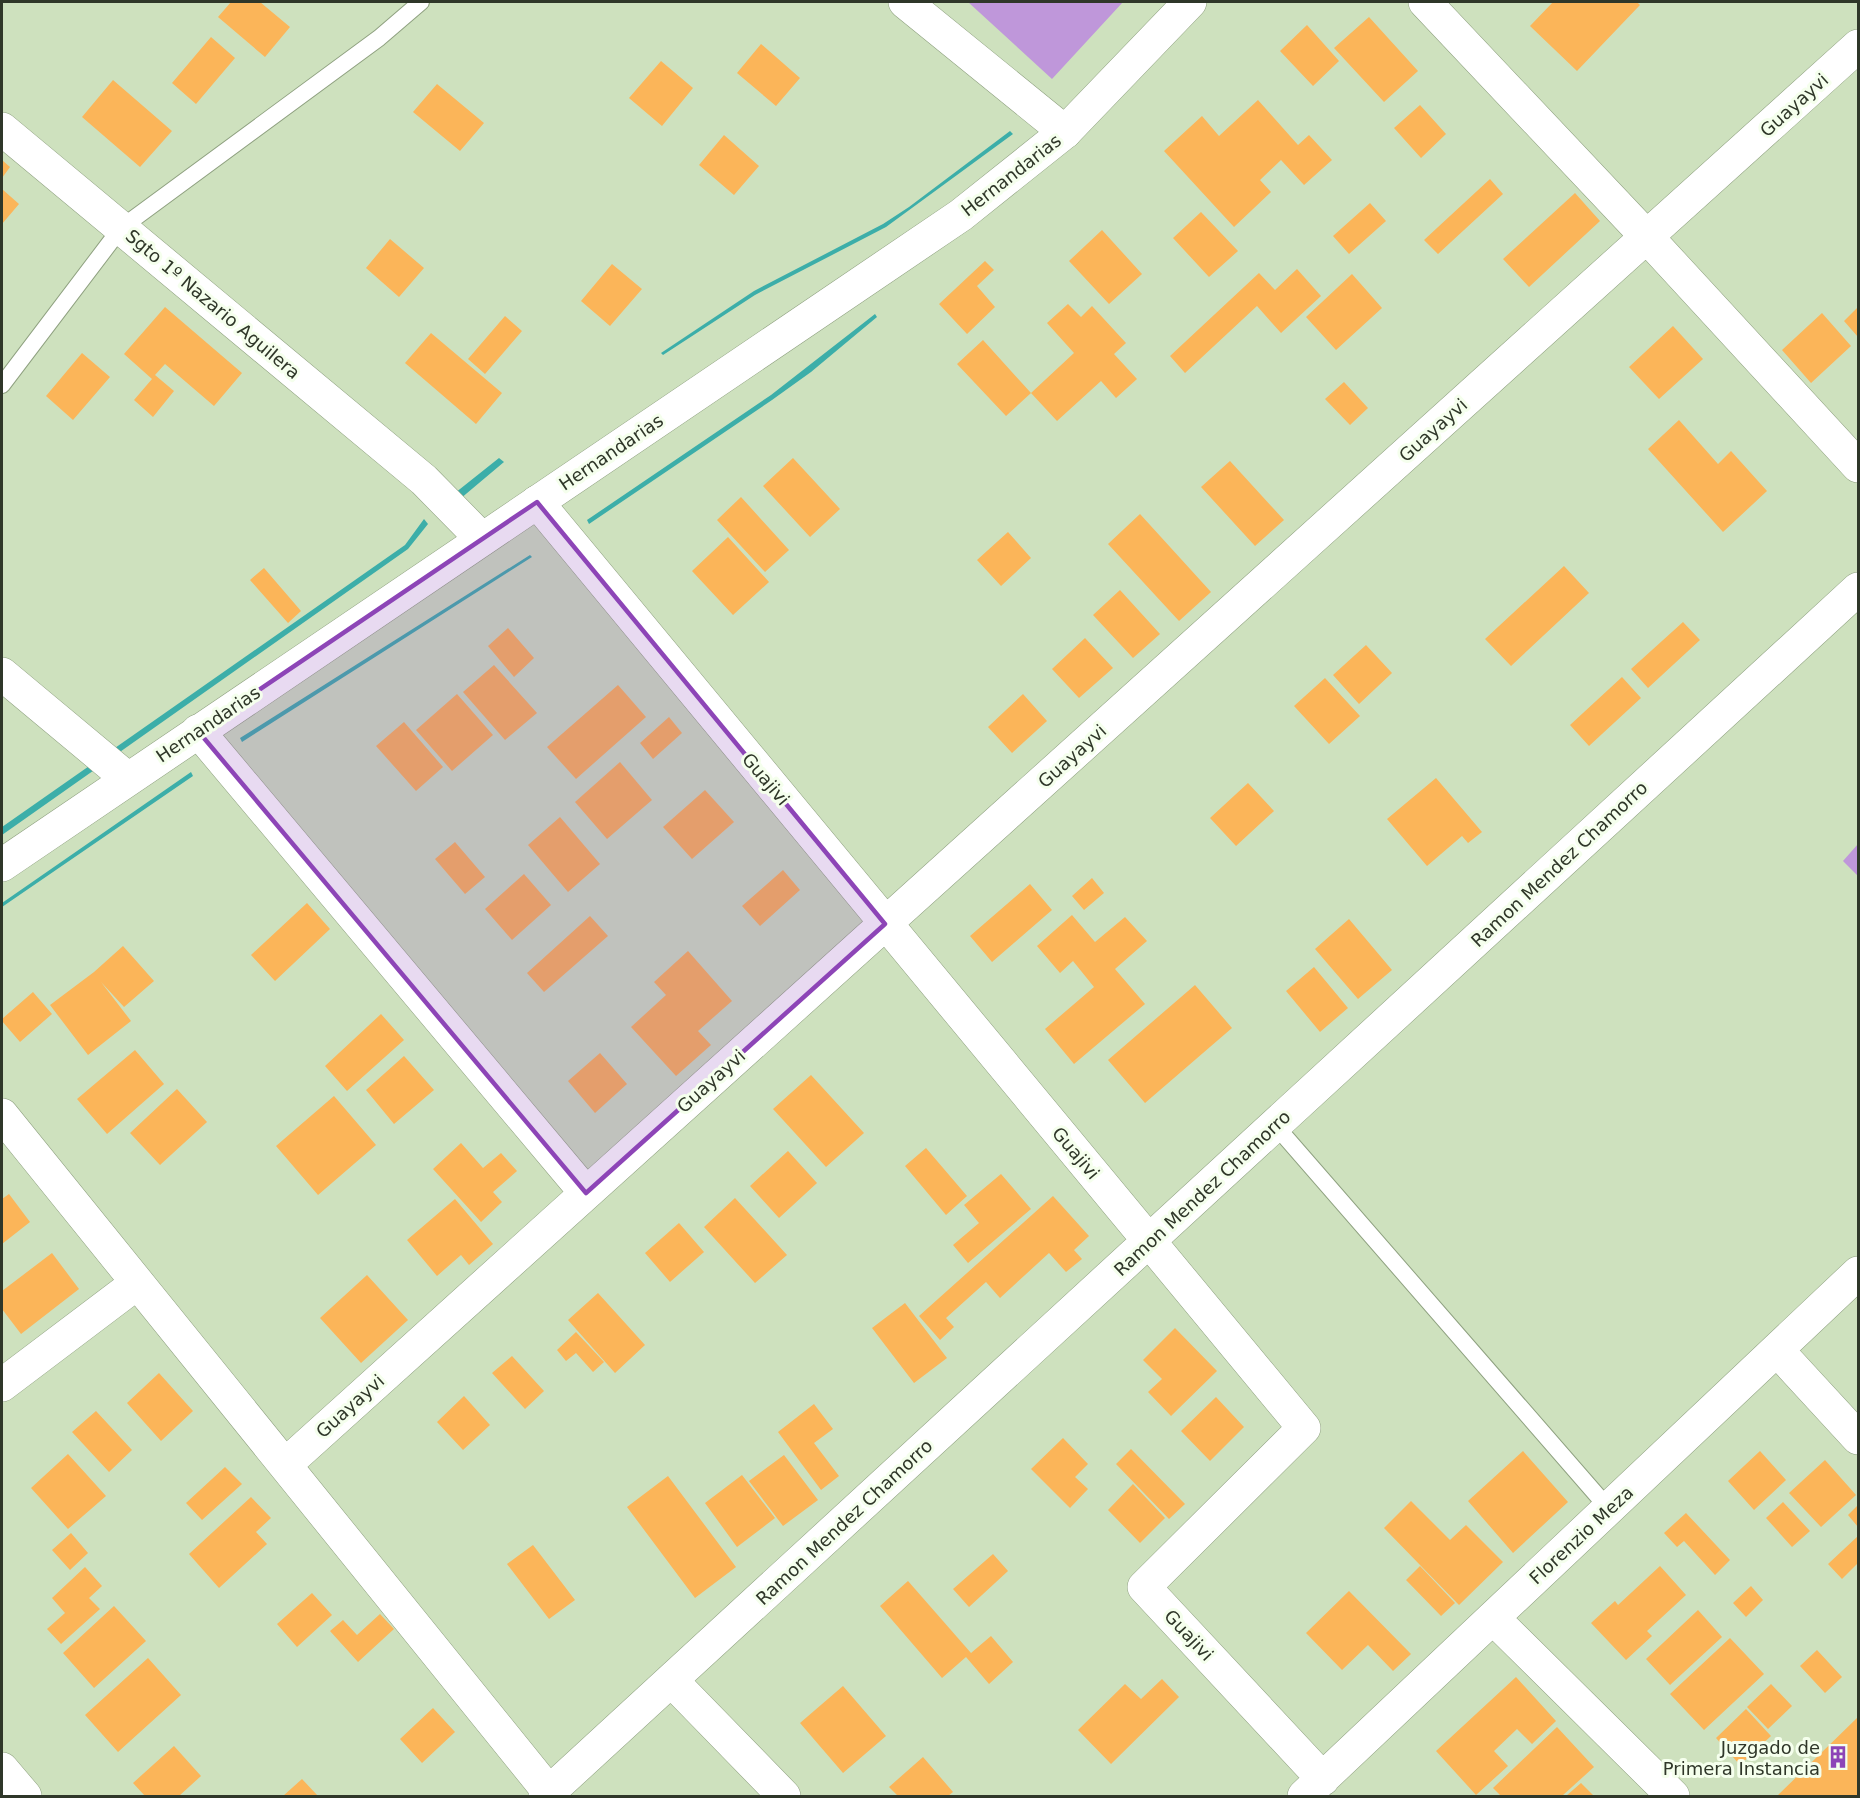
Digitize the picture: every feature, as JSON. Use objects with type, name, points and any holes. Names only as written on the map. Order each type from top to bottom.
[{"type":"street","points":[[905,2],[1065,132]]},
{"type":"street","name":"Hernandarias","points":[[2,865],[961,215],[1065,132],[1190,2]]},
{"type":"street","points":[[1425,2],[1647,237],[1858,466]]},
{"type":"street","name":"Guayayvi","points":[[285,1465],[1858,46]]},
{"type":"street","name":"Sgto 1º Nazario Aguilera","points":[[2,129],[424,480],[482,539]]},
{"type":"street","name":"Guajivi","points":[[537,502],[1304,1428],[1144,1587],[1314,1788]]},
{"type":"street","name":"Ramon Mendez Chamorro","points":[[547,1794],[1858,589]]},
{"type":"street","points":[[2,675],[128,779]]},
{"type":"street","points":[[198,731],[586,1193]]},
{"type":"street","points":[[2,1115],[547,1794]]},
{"type":"street","name":"Florenzio Meza","points":[[1314,1788],[1858,1273]]},
{"type":"street","points":[[2,1385],[137,1283]]},
{"type":"street","points":[[1777,1350],[1858,1438]]},
{"type":"street","points":[[1493,1618],[1672,1797]]},
{"type":"street","points":[[671,1680],[784,1797]]},
{"type":"street","points":[[2,1769],[25,1797]]},
{"type":"lane","points":[[2,385],[121,228],[379,38],[421,2]]},
{"type":"lane","points":[[1275,1125],[1609,1509]]},
{"type":"highlighted area","points":[[537,502],[885,924],[586,1193],[198,731]]},
{"type":"shaded area","points":[[968,2],[1123,2],[1052,79]]},
{"type":"shaded area","points":[[1858,844],[1858,876],[1843,861]]},
{"type":"water","points":[[1010,131],[1013,134],[886,227],[755,295],[663,355],[661,353],[754,291],[883,224]]},
{"type":"water","points":[[875,314],[877,317],[811,372],[589,524],[587,520],[771,395]]},
{"type":"water","points":[[499,458],[504,462],[460,499],[455,493]]},
{"type":"water","points":[[424,519],[428,524],[408,549],[2,835],[2,827],[405,545]]},
{"type":"water","points":[[530,555],[532,557],[242,742],[240,738]]},
{"type":"water","points":[[191,772],[193,776],[2,907],[2,903]]},
{"type":"building","points":[[231,2],[260,2],[290,27],[265,57],[218,17]]},
{"type":"building","points":[[1553,2],[1637,2],[1640,5],[1577,71],[1530,26]]},
{"type":"building","points":[[1369,17],[1418,71],[1384,102],[1334,48]]},
{"type":"building","points":[[1307,25],[1339,61],[1313,86],[1280,51]]},
{"type":"building","points":[[211,37],[235,58],[196,104],[172,83]]},
{"type":"building","points":[[761,44],[800,78],[776,106],[737,73]]},
{"type":"building","points":[[661,61],[693,88],[662,126],[629,98]]},
{"type":"building","points":[[113,80],[172,131],[140,167],[82,117]]},
{"type":"building","points":[[437,84],[484,123],[460,151],[413,112]]},
{"type":"building","points":[[1258,100],[1298,145],[1309,135],[1332,160],[1304,185],[1281,160],[1260,180],[1271,192],[1234,227],[1164,151],[1202,116],[1219,136]]},
{"type":"building","points":[[1420,105],[1446,134],[1421,158],[1394,128]]},
{"type":"building","points":[[724,135],[759,166],[734,195],[699,165]]},
{"type":"building","points":[[2,160],[10,167],[2,178]]},
{"type":"building","points":[[1490,179],[1503,194],[1438,254],[1424,240]]},
{"type":"building","points":[[2,189],[19,204],[2,224]]},
{"type":"building","points":[[1575,193],[1600,221],[1529,287],[1503,259]]},
{"type":"building","points":[[1370,203],[1386,221],[1349,254],[1333,236]]},
{"type":"building","points":[[1201,212],[1238,251],[1209,277],[1173,238]]},
{"type":"building","points":[[1102,230],[1142,274],[1109,304],[1069,261]]},
{"type":"building","points":[[390,239],[424,268],[399,297],[366,268]]},
{"type":"building","points":[[985,261],[994,270],[977,286],[995,307],[967,334],[939,304]]},
{"type":"building","points":[[612,264],[642,289],[610,326],[581,301]]},
{"type":"building","points":[[1297,269],[1321,296],[1281,333],[1257,306],[1185,373],[1170,356],[1259,273],[1275,290]]},
{"type":"building","points":[[1352,274],[1382,308],[1336,350],[1306,317]]},
{"type":"building","points":[[1068,304],[1081,317],[1092,306],[1126,343],[1114,354],[1137,379],[1116,398],[1101,381],[1057,421],[1031,393],[1074,353],[1047,323]]},
{"type":"building","points":[[165,307],[242,373],[214,406],[165,364],[155,375],[174,391],[153,417],[134,400],[152,379],[124,354]]},
{"type":"building","points":[[1858,307],[1858,337],[1844,321]]},
{"type":"building","points":[[1822,313],[1851,346],[1811,383],[1782,350]]},
{"type":"building","points":[[505,316],[522,331],[485,374],[468,359]]},
{"type":"building","points":[[1673,326],[1703,359],[1659,399],[1629,367]]},
{"type":"building","points":[[431,333],[502,393],[476,424],[405,363]]},
{"type":"building","points":[[983,340],[1031,393],[1006,416],[957,364]]},
{"type":"building","points":[[82,353],[110,377],[73,420],[46,396]]},
{"type":"building","points":[[1344,382],[1368,408],[1350,425],[1325,399]]},
{"type":"building","points":[[1679,420],[1718,464],[1731,451],[1767,491],[1723,532],[1648,449]]},
{"type":"building","points":[[793,458],[840,509],[810,537],[763,486]]},
{"type":"building","points":[[1230,461],[1284,520],[1255,546],[1201,487]]},
{"type":"building","points":[[741,497],[789,550],[765,572],[717,520]]},
{"type":"building","points":[[1140,514],[1211,592],[1179,621],[1108,544]]},
{"type":"building","points":[[1008,532],[1031,558],[1001,586],[977,560]]},
{"type":"building","points":[[728,537],[769,582],[733,615],[692,571]]},
{"type":"building","points":[[1564,566],[1589,593],[1511,666],[1485,639]]},
{"type":"building","points":[[264,568],[301,611],[288,623],[250,580]]},
{"type":"building","points":[[1120,590],[1160,634],[1133,658],[1093,615]]},
{"type":"building","points":[[1683,622],[1700,640],[1648,688],[1631,669]]},
{"type":"building","points":[[508,628],[534,658],[514,677],[488,646]]},
{"type":"building","points":[[1085,638],[1113,668],[1079,698],[1052,669]]},
{"type":"building","points":[[1366,645],[1392,673],[1359,704],[1333,675]]},
{"type":"building","points":[[494,665],[537,713],[505,740],[463,692]]},
{"type":"building","points":[[1622,677],[1641,698],[1589,746],[1570,725]]},
{"type":"building","points":[[1325,678],[1360,716],[1329,744],[1294,706]]},
{"type":"building","points":[[618,685],[646,717],[576,779],[547,747]]},
{"type":"building","points":[[457,694],[493,735],[452,771],[416,730]]},
{"type":"building","points":[[1023,694],[1047,721],[1012,753],[988,727]]},
{"type":"building","points":[[669,717],[682,733],[653,759],[640,743]]},
{"type":"building","points":[[404,722],[443,767],[416,791],[376,746]]},
{"type":"building","points":[[620,762],[652,800],[607,839],[575,802]]},
{"type":"building","points":[[1436,778],[1482,832],[1468,843],[1462,836],[1427,866],[1387,819]]},
{"type":"building","points":[[1248,783],[1274,811],[1236,846],[1210,818]]},
{"type":"building","points":[[705,790],[734,822],[692,859],[663,827]]},
{"type":"building","points":[[560,817],[600,864],[568,892],[528,845]]},
{"type":"building","points":[[455,842],[485,877],[465,894],[435,859]]},
{"type":"building","points":[[783,870],[800,890],[760,926],[742,906]]},
{"type":"building","points":[[524,874],[551,905],[512,940],[485,909]]},
{"type":"building","points":[[1092,878],[1104,893],[1084,910],[1072,896]]},
{"type":"building","points":[[1030,884],[1052,910],[992,962],[970,936]]},
{"type":"building","points":[[307,903],[330,929],[275,981],[251,955]]},
{"type":"building","points":[[1072,915],[1095,942],[1125,917],[1147,941],[1115,969],[1145,1004],[1074,1064],[1045,1029],[1094,987],[1073,961],[1060,973],[1037,946]]},
{"type":"building","points":[[590,916],[608,936],[544,992],[527,973]]},
{"type":"building","points":[[1349,919],[1392,970],[1358,999],[1315,949]]},
{"type":"building","points":[[123,946],[154,981],[124,1007],[101,982],[131,1021],[88,1055],[50,1005],[94,972]]},
{"type":"building","points":[[688,951],[732,1001],[698,1031],[711,1045],[676,1076],[631,1027],[666,995],[654,982]]},
{"type":"building","points":[[1314,967],[1348,1008],[1320,1032],[1286,991]]},
{"type":"building","points":[[1195,985],[1232,1028],[1145,1103],[1108,1060]]},
{"type":"building","points":[[33,992],[52,1014],[20,1042],[2,1019]]},
{"type":"building","points":[[381,1014],[404,1040],[347,1091],[325,1066]]},
{"type":"building","points":[[135,1050],[164,1084],[107,1134],[77,1099]]},
{"type":"building","points":[[600,1053],[627,1084],[595,1113],[568,1081]]},
{"type":"building","points":[[404,1056],[434,1090],[394,1124],[366,1090]]},
{"type":"building","points":[[811,1075],[864,1133],[826,1167],[773,1109]]},
{"type":"building","points":[[177,1089],[207,1122],[160,1165],[130,1133]]},
{"type":"building","points":[[334,1096],[376,1145],[318,1195],[276,1146]]},
{"type":"building","points":[[461,1143],[483,1168],[501,1153],[517,1171],[493,1192],[502,1202],[481,1222],[433,1169]]},
{"type":"building","points":[[926,1148],[967,1196],[946,1215],[905,1166]]},
{"type":"building","points":[[788,1151],[817,1183],[779,1218],[750,1186]]},
{"type":"building","points":[[1001,1174],[1031,1209],[968,1263],[953,1245],[979,1223],[964,1205]]},
{"type":"building","points":[[9,1194],[30,1222],[2,1244],[2,1199]]},
{"type":"building","points":[[1053,1196],[1089,1236],[1074,1250],[1082,1259],[1066,1272],[1049,1253],[1000,1298],[986,1282],[946,1318],[954,1327],[940,1340],[919,1316]]},
{"type":"building","points":[[735,1198],[787,1255],[755,1283],[704,1227]]},
{"type":"building","points":[[455,1199],[493,1244],[469,1265],[461,1255],[437,1276],[407,1240]]},
{"type":"building","points":[[679,1223],[704,1252],[670,1282],[645,1253]]},
{"type":"building","points":[[52,1253],[79,1289],[21,1334],[2,1309],[2,1291]]},
{"type":"building","points":[[367,1275],[408,1320],[361,1363],[320,1318]]},
{"type":"building","points":[[598,1293],[645,1345],[615,1373],[568,1320]]},
{"type":"building","points":[[905,1303],[947,1358],[914,1383],[872,1328]]},
{"type":"building","points":[[1175,1328],[1217,1371],[1171,1416],[1148,1392],[1162,1379],[1143,1360]]},
{"type":"building","points":[[576,1332],[604,1362],[593,1372],[576,1353],[566,1361],[557,1350]]},
{"type":"building","points":[[512,1356],[544,1391],[525,1409],[492,1373]]},
{"type":"building","points":[[159,1373],[193,1411],[161,1441],[127,1403]]},
{"type":"building","points":[[464,1396],[490,1425],[463,1450],[437,1422]]},
{"type":"building","points":[[1216,1397],[1244,1427],[1210,1461],[1181,1431]]},
{"type":"building","points":[[814,1404],[833,1429],[814,1443],[839,1476],[821,1490],[778,1432]]},
{"type":"building","points":[[96,1411],[132,1450],[109,1472],[72,1432]]},
{"type":"building","points":[[1063,1438],[1088,1464],[1075,1477],[1088,1489],[1070,1508],[1031,1469]]},
{"type":"building","points":[[1131,1449],[1185,1504],[1169,1519],[1116,1464]]},
{"type":"building","points":[[1523,1451],[1568,1502],[1513,1553],[1468,1501]]},
{"type":"building","points":[[1760,1451],[1786,1480],[1754,1510],[1728,1481]]},
{"type":"building","points":[[68,1454],[106,1496],[68,1529],[31,1488]]},
{"type":"building","points":[[784,1455],[818,1500],[783,1526],[749,1481]]},
{"type":"building","points":[[1825,1460],[1856,1495],[1821,1527],[1789,1493]]},
{"type":"building","points":[[225,1467],[242,1484],[202,1520],[186,1503]]},
{"type":"building","points":[[742,1475],[775,1518],[737,1547],[705,1503]]},
{"type":"building","points":[[668,1476],[736,1567],[695,1598],[627,1507]]},
{"type":"building","points":[[1133,1484],[1165,1518],[1140,1543],[1108,1510]]},
{"type":"building","points":[[251,1497],[271,1518],[256,1532],[267,1544],[219,1588],[189,1554]]},
{"type":"building","points":[[1411,1501],[1450,1540],[1466,1525],[1503,1562],[1459,1605],[1384,1528]]},
{"type":"building","points":[[1783,1502],[1810,1531],[1792,1547],[1766,1518]]},
{"type":"building","points":[[1858,1505],[1858,1527],[1848,1515]]},
{"type":"building","points":[[1686,1513],[1730,1560],[1715,1575],[1684,1541],[1677,1547],[1664,1533]]},
{"type":"building","points":[[71,1533],[88,1553],[70,1570],[52,1550]]},
{"type":"building","points":[[1858,1536],[1858,1563],[1842,1579],[1828,1564]]},
{"type":"building","points":[[533,1545],[575,1600],[549,1619],[507,1564]]},
{"type":"building","points":[[993,1554],[1008,1571],[969,1607],[953,1589]]},
{"type":"building","points":[[1420,1566],[1455,1603],[1441,1616],[1406,1580]]},
{"type":"building","points":[[1660,1566],[1686,1595],[1647,1631],[1652,1636],[1626,1660],[1591,1623],[1615,1601],[1618,1605]]},
{"type":"building","points":[[85,1567],[102,1586],[89,1598],[100,1609],[61,1644],[47,1629],[65,1613],[52,1598]]},
{"type":"building","points":[[908,1581],[971,1653],[991,1636],[1013,1662],[989,1684],[966,1657],[942,1678],[880,1606]]},
{"type":"building","points":[[1751,1586],[1763,1600],[1746,1617],[1733,1603]]},
{"type":"building","points":[[1349,1591],[1411,1654],[1393,1671],[1368,1645],[1342,1670],[1306,1633]]},
{"type":"building","points":[[312,1593],[332,1615],[297,1647],[277,1624]]},
{"type":"building","points":[[114,1606],[146,1641],[94,1688],[63,1653]]},
{"type":"building","points":[[1698,1610],[1722,1637],[1670,1685],[1646,1659]]},
{"type":"building","points":[[380,1614],[394,1629],[358,1662],[330,1631],[343,1620],[357,1635]]},
{"type":"building","points":[[1730,1638],[1764,1674],[1704,1730],[1670,1694]]},
{"type":"building","points":[[1817,1650],[1842,1677],[1825,1693],[1800,1666]]},
{"type":"building","points":[[148,1658],[181,1695],[118,1752],[85,1715]]},
{"type":"building","points":[[1516,1677],[1556,1721],[1532,1744],[1517,1729],[1494,1751],[1508,1766],[1476,1795],[1436,1751]]},
{"type":"building","points":[[1162,1679],[1179,1697],[1111,1764],[1078,1730],[1125,1684],[1141,1699]]},
{"type":"building","points":[[1771,1684],[1792,1706],[1768,1729],[1747,1707]]},
{"type":"building","points":[[843,1686],[886,1736],[843,1773],[800,1723]]},
{"type":"building","points":[[433,1708],[455,1732],[422,1763],[400,1739]]},
{"type":"building","points":[[1746,1709],[1771,1736],[1740,1765],[1716,1738]]},
{"type":"building","name":"Juzgado de Primera Instancia","points":[[1858,1717],[1858,1796],[1777,1796]]},
{"type":"building","points":[[1557,1727],[1594,1767],[1562,1796],[1501,1796],[1493,1788]]},
{"type":"building","points":[[174,1746],[201,1776],[179,1796],[145,1796],[133,1783]]},
{"type":"building","points":[[923,1757],[953,1792],[948,1796],[898,1796],[889,1787]]},
{"type":"building","points":[[302,1779],[318,1796],[283,1796]]},
{"type":"building","points":[[1581,1783],[1594,1796],[1566,1796]]},
{"type":"place","name":"Juzgado de Primera Instancia","points":[[1838,1757]]}]
